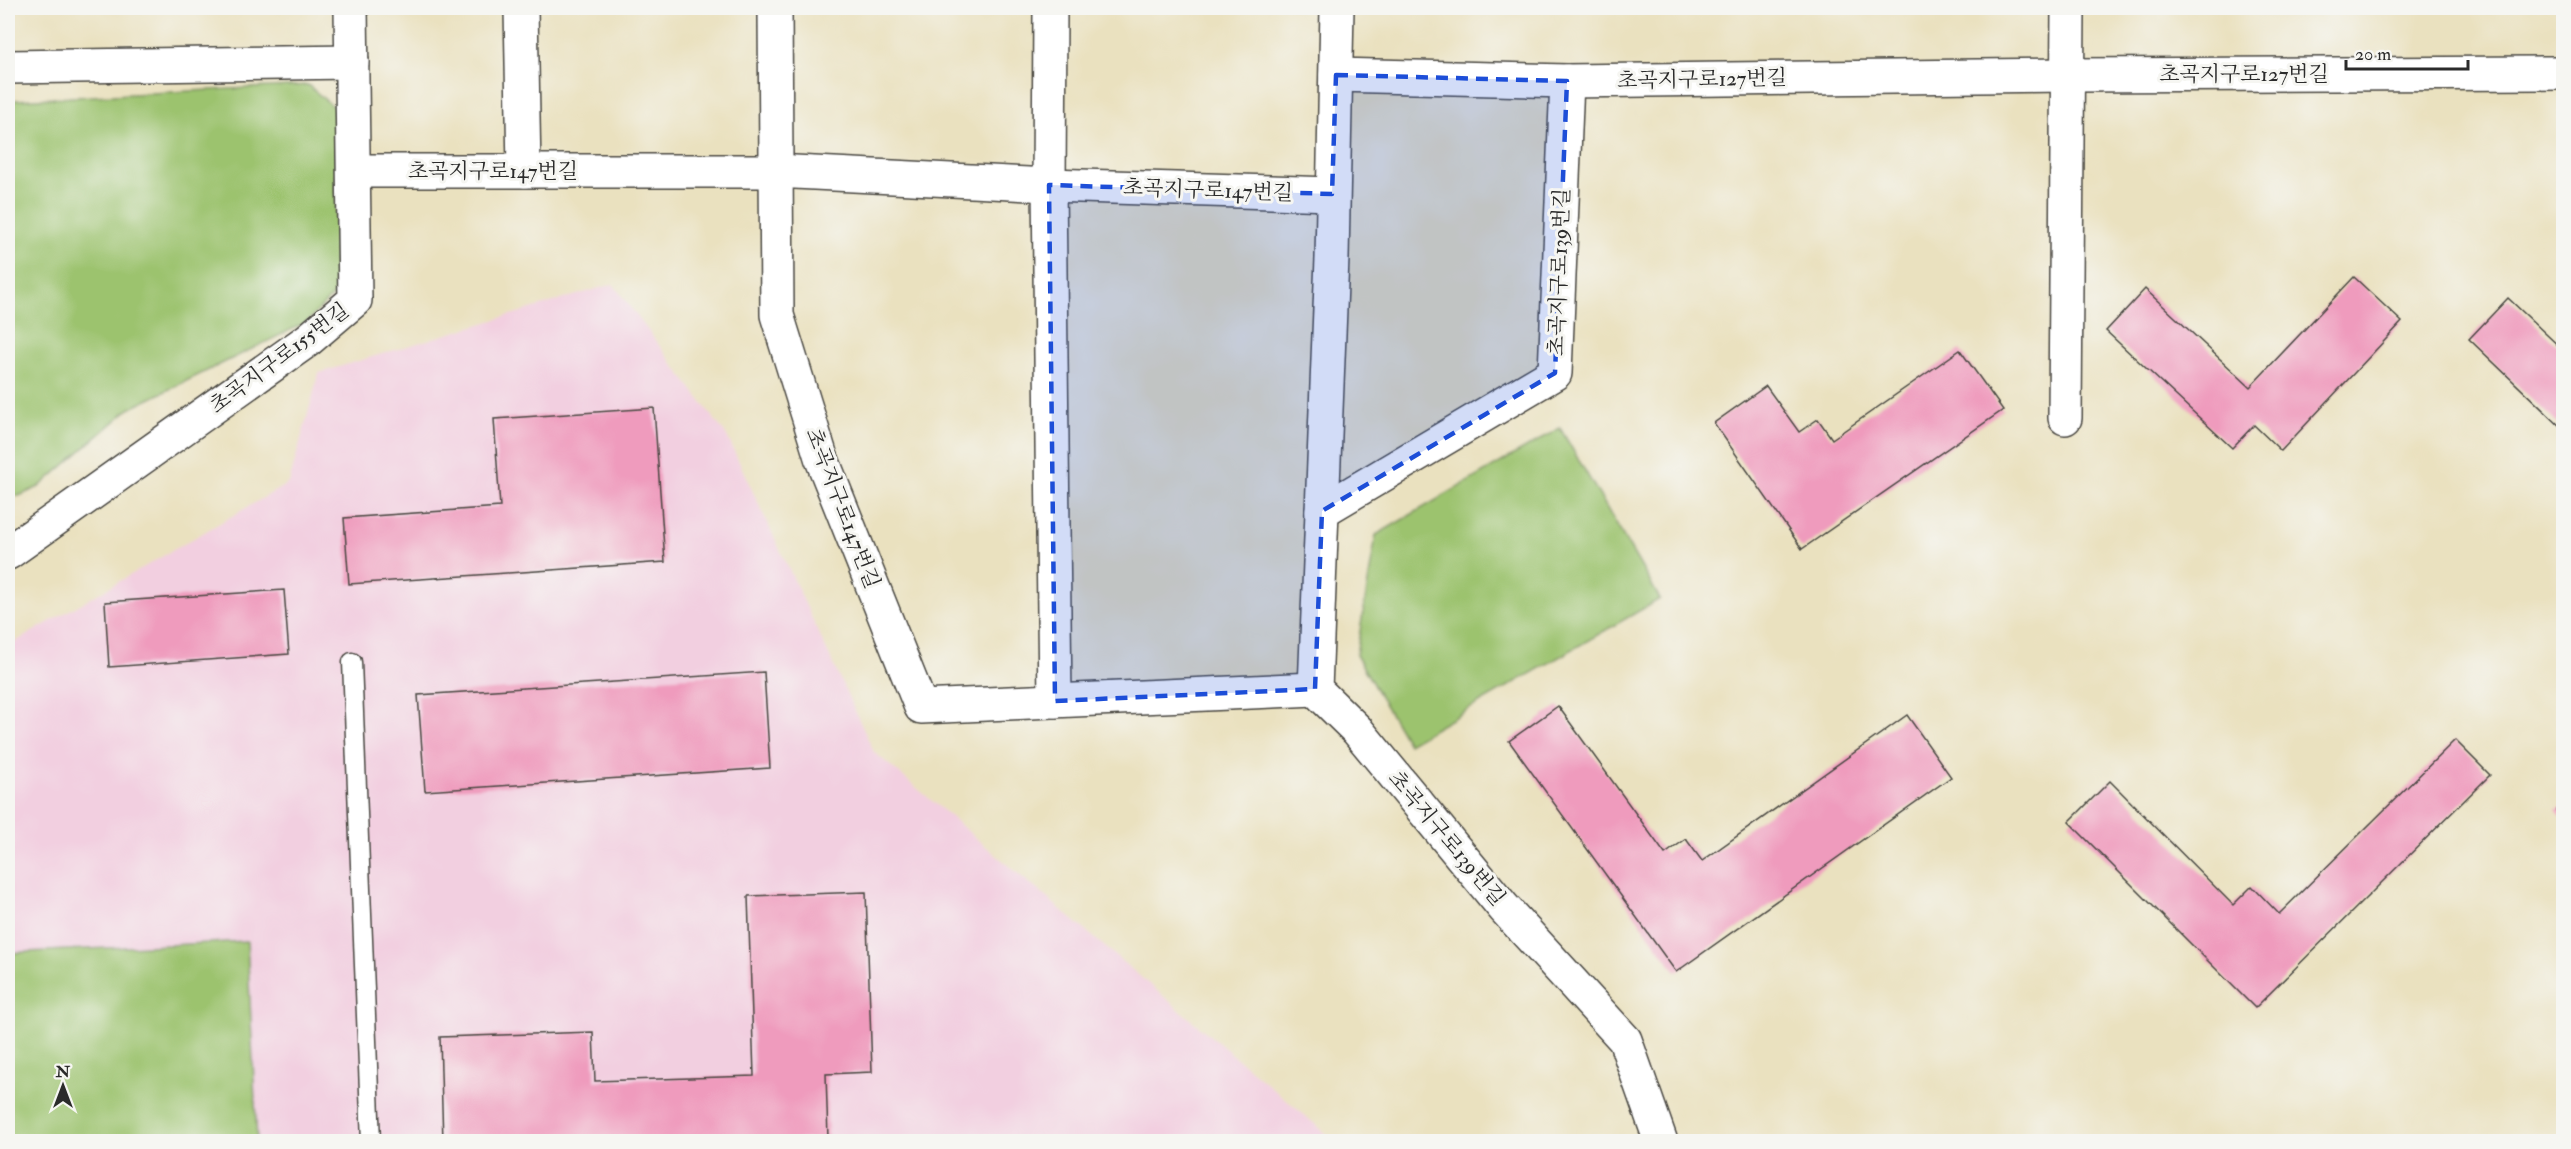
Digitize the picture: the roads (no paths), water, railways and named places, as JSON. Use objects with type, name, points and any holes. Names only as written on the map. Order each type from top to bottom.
[{"type":"street","name":"초곡지구로155번길","points":[[8,554],[308,340],[356,300],[351,8]]},
{"type":"street","points":[[521,8],[524,171]]},
{"type":"street","name":"초곡지구로147번길","points":[[775,8],[777,315],[821,457],[921,707],[1315,688]]},
{"type":"street","points":[[1050,8],[1049,185],[1055,701]]},
{"type":"street","points":[[1315,688],[1332,258],[1337,8]]},
{"type":"street","points":[[2065,418],[2068,8]]},
{"type":"street","points":[[8,67],[352,62]]},
{"type":"street","name":"초곡지구로127번길","points":[[1336,75],[1567,81],[2067,75],[2564,73]]},
{"type":"street","name":"초곡지구로139번길","points":[[1322,511],[1555,373],[1567,81]]},
{"type":"street","name":"초곡지구로147번길","points":[[355,171],[775,171],[1049,185],[1332,194]]},
{"type":"street","name":"초곡지구로139번길","points":[[1315,688],[1357,730],[1504,908],[1625,1040],[1660,1142]]},
{"type":"lane","points":[[352,662],[371,1142]]}]
